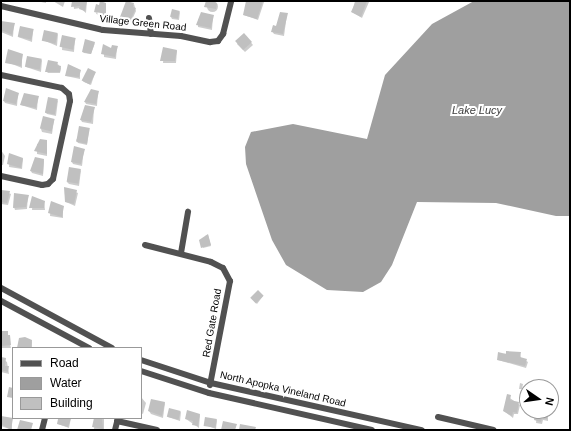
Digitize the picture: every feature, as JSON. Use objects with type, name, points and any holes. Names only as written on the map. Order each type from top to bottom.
[{"type":"street","name":"Village Green Road","points":[[1,6],[103,30],[218,41],[223,34],[231,1]]},
{"type":"street","points":[[150,18],[151,34]]},
{"type":"street","points":[[1,75],[62,88],[69,94],[70,101],[53,179],[48,184],[42,185],[1,176]]},
{"type":"street","points":[[181,253],[188,212]]},
{"type":"street","name":"Red Gate Road","points":[[145,245],[181,253],[223,268],[230,281],[209,393]]},
{"type":"street","points":[[1,288],[110,347]]},
{"type":"street","points":[[1,300],[87,347]]},
{"type":"street","name":"North Apopka Vineland Road","points":[[142,360],[211,383],[422,430]]},
{"type":"street","name":"North Apopka Vineland Road","points":[[142,371],[209,393],[372,430]]},
{"type":"street","points":[[438,417],[494,430]]},
{"type":"street","points":[[42,430],[45,419]]},
{"type":"street","points":[[115,430],[118,419],[157,430]]},
{"type":"water","name":"Lake Lucy","points":[[474,1],[570,1],[570,216],[556,216],[496,203],[417,202],[392,265],[381,282],[363,292],[327,290],[286,265],[272,240],[246,164],[245,147],[251,132],[293,124],[367,139],[385,75],[432,24]]},
{"type":"building","points":[[72,1],[87,1],[85,11],[79,9],[80,6],[71,7]]},
{"type":"building","points":[[100,1],[106,3],[106,15],[94,12],[96,4],[99,5]]},
{"type":"building","points":[[126,1],[134,3],[133,7],[136,8],[130,21],[120,17]]},
{"type":"building","points":[[206,1],[214,1],[217,4],[216,9],[204,7]]},
{"type":"building","points":[[246,1],[263,1],[257,19],[243,15]]},
{"type":"building","points":[[356,1],[367,1],[361,17],[351,12]]},
{"type":"building","points":[[172,9],[180,11],[178,19],[170,17]]},
{"type":"building","points":[[201,12],[214,15],[211,28],[196,25]]},
{"type":"building","points":[[280,12],[288,13],[283,34],[271,32],[273,25],[276,26]]},
{"type":"building","points":[[1,21],[15,23],[12,35],[1,30]]},
{"type":"building","points":[[20,26],[34,29],[31,40],[18,37]]},
{"type":"building","points":[[44,30],[58,33],[55,44],[42,41]]},
{"type":"building","points":[[244,33],[252,42],[243,50],[235,41]]},
{"type":"building","points":[[62,35],[76,38],[73,50],[60,47]]},
{"type":"building","points":[[85,39],[95,42],[91,54],[82,52]]},
{"type":"building","points":[[103,44],[111,48],[112,45],[118,46],[115,57],[101,54]]},
{"type":"building","points":[[163,47],[177,50],[175,61],[160,61]]},
{"type":"building","points":[[8,49],[23,54],[21,66],[5,63]]},
{"type":"building","points":[[27,56],[42,59],[40,70],[25,67]]},
{"type":"building","points":[[48,60],[58,62],[57,65],[61,66],[60,72],[45,72]]},
{"type":"building","points":[[68,64],[81,70],[79,77],[65,76]]},
{"type":"building","points":[[88,68],[96,72],[90,85],[82,80]]},
{"type":"building","points":[[6,88],[19,93],[16,104],[3,101]]},
{"type":"building","points":[[91,89],[99,91],[96,104],[84,102]]},
{"type":"building","points":[[24,93],[39,96],[36,108],[20,105]]},
{"type":"building","points":[[48,97],[58,99],[55,115],[45,113]]},
{"type":"building","points":[[85,105],[95,107],[91,122],[80,120]]},
{"type":"building","points":[[43,116],[55,119],[51,132],[40,129]]},
{"type":"building","points":[[79,126],[90,128],[87,144],[76,142]]},
{"type":"building","points":[[40,139],[47,140],[47,154],[34,151]]},
{"type":"building","points":[[74,146],[85,149],[81,164],[71,162]]},
{"type":"building","points":[[9,153],[23,158],[21,168],[7,164]]},
{"type":"building","points":[[35,157],[44,159],[43,174],[30,171]]},
{"type":"building","points":[[69,167],[81,169],[79,184],[67,182]]},
{"type":"building","points":[[64,187],[77,190],[74,204],[65,202]]},
{"type":"building","points":[[1,190],[10,191],[7,203],[1,202]]},
{"type":"building","points":[[14,193],[29,195],[26,207],[13,208]]},
{"type":"building","points":[[32,196],[45,201],[44,208],[29,208]]},
{"type":"building","points":[[51,201],[64,206],[62,217],[48,213]]},
{"type":"building","points":[[208,234],[211,245],[201,248],[199,240]]},
{"type":"building","points":[[258,290],[264,296],[256,303],[250,298]]},
{"type":"building","points":[[1,331],[8,331],[11,345],[1,346]]},
{"type":"building","points":[[25,337],[32,340],[31,347],[17,347],[19,338]]},
{"type":"building","points":[[506,351],[521,352],[520,357],[527,359],[525,366],[497,360],[498,352],[506,354]]},
{"type":"building","points":[[1,357],[6,358],[5,366],[9,366],[8,372],[1,370]]},
{"type":"building","points":[[9,387],[12,388],[12,398],[7,397]]},
{"type":"building","points":[[507,394],[511,395],[510,400],[519,402],[517,413],[513,412],[512,416],[503,411]]},
{"type":"building","points":[[151,399],[165,402],[162,416],[148,411]]},
{"type":"building","points":[[169,408],[181,411],[178,420],[167,417]]},
{"type":"building","points":[[187,410],[200,414],[198,426],[192,425],[193,421],[185,419]]},
{"type":"building","points":[[1,416],[13,419],[11,430],[1,424]]},
{"type":"building","points":[[205,417],[217,419],[215,428],[204,426]]},
{"type":"building","points":[[58,419],[71,419],[68,427],[57,424]]},
{"type":"building","points":[[94,419],[102,419],[103,429],[92,427]]},
{"type":"building","points":[[534,419],[542,419],[541,422]]},
{"type":"building","points":[[20,420],[33,423],[31,430],[17,430]]},
{"type":"building","points":[[223,421],[237,424],[235,430],[221,430]]},
{"type":"building","points":[[240,424],[256,427],[255,430],[239,430]]}]
